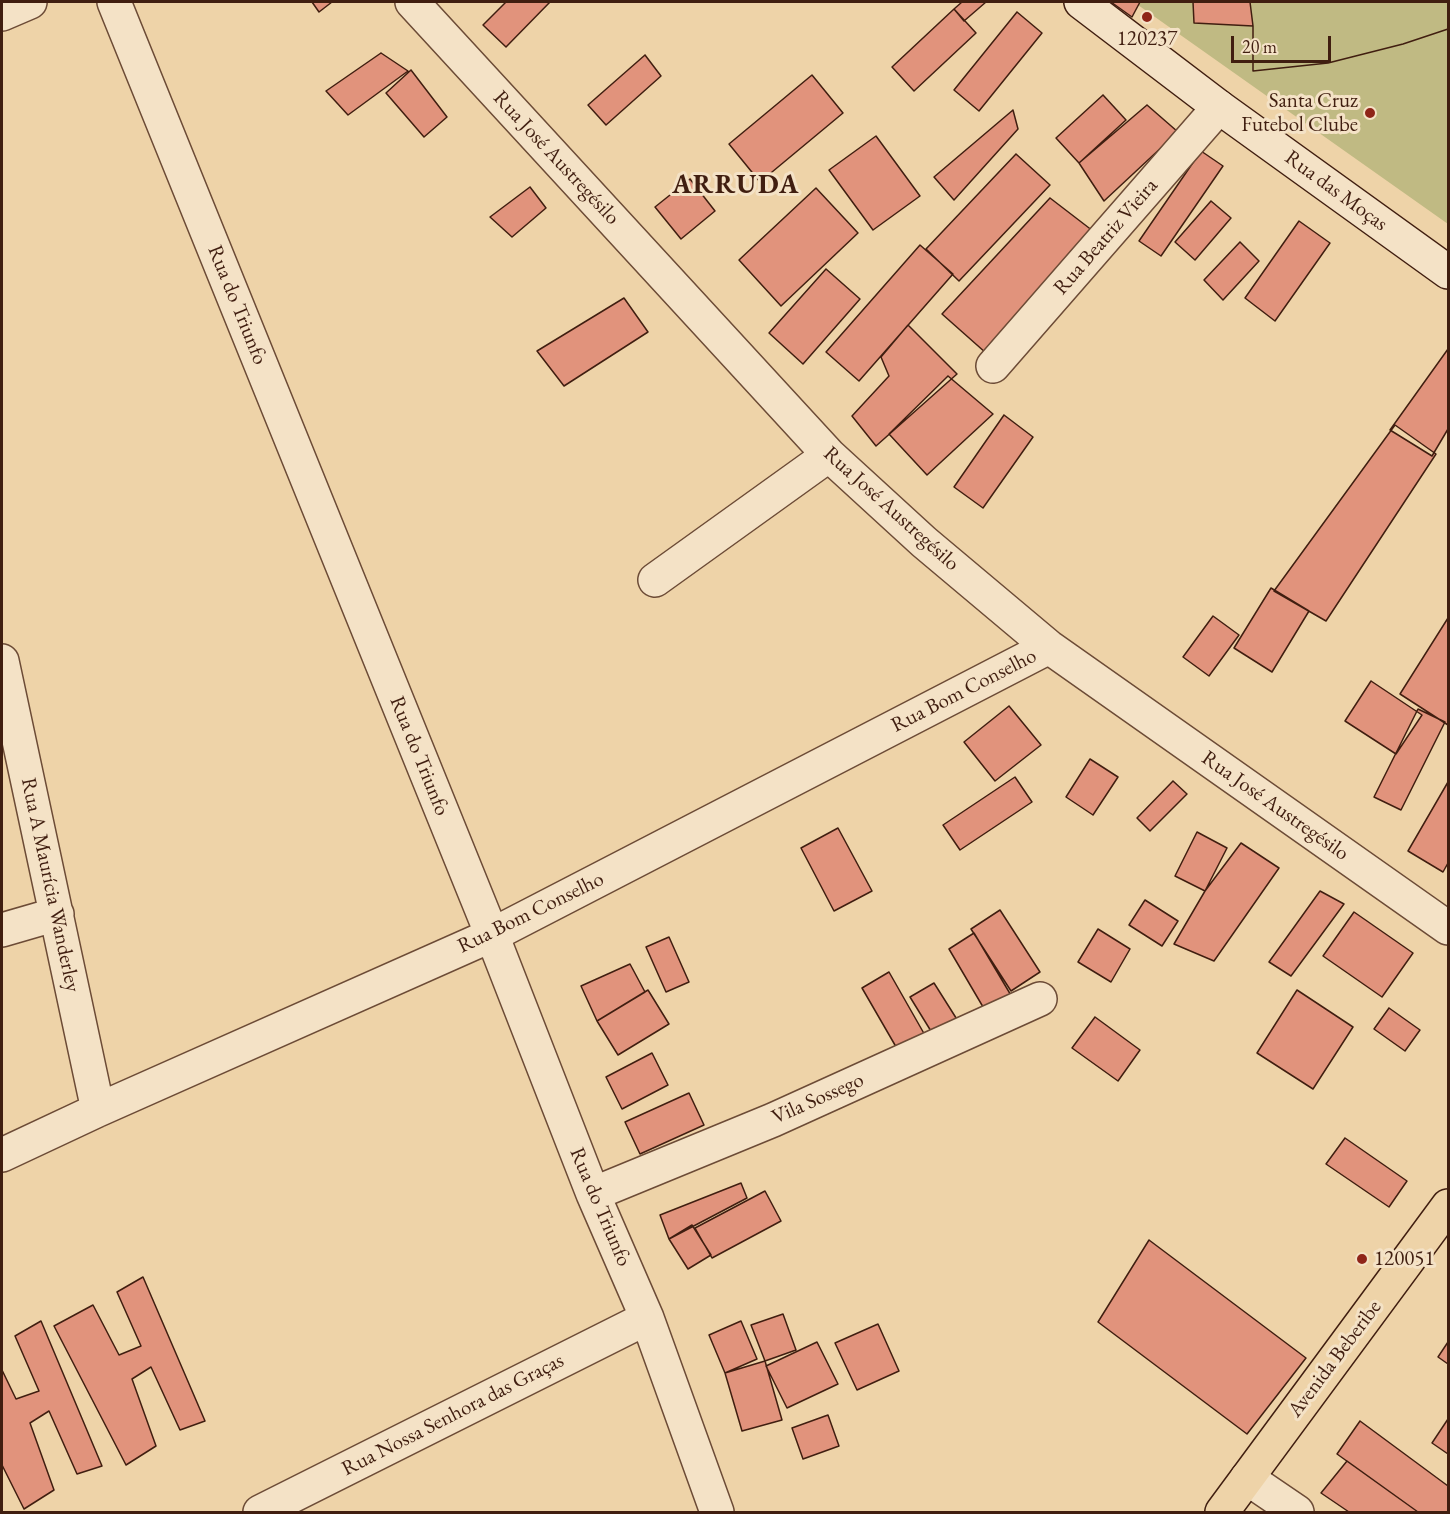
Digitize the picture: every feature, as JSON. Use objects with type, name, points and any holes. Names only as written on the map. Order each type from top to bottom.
[{"type":"main road","name":"Avenida Beberibe","points":[[1222,1512],[1449,1206]]},
{"type":"street","points":[[2,14],[30,2]]},
{"type":"street","name":"Rua do Triunfo","points":[[114,2],[492,935],[593,1194],[647,1318],[717,1512]]},
{"type":"street","name":"Rua José Austregésilo","points":[[412,2],[829,455],[924,542],[1049,647],[1449,928]]},
{"type":"street","name":"Rua das Moças","points":[[1081,2],[1220,107],[1449,272]]},
{"type":"street","name":"Rua Beatriz Vieira","points":[[993,366],[1220,107]]},
{"type":"street","points":[[655,580],[829,455]]},
{"type":"street","name":"Rua Bom Conselho","points":[[2,1155],[492,935],[1049,647]]},
{"type":"street","name":"Rua A Maurícia Wanderley","points":[[2,661],[98,1110]]},
{"type":"street","points":[[2,930],[57,914]]},
{"type":"street","name":"Vila Sossego","points":[[593,1194],[773,1120],[1040,999]]},
{"type":"street","name":"Rua Nossa Senhora das Graças","points":[[260,1512],[647,1318]]},
{"type":"street","points":[[1247,1478],[1297,1512]]},
{"type":"shaded area","name":"Santa Cruz Futebol Clube","points":[[1111,2],[1448,2],[1448,224],[1138,5],[1132,17]]},
{"type":"building","points":[[312,2],[332,2],[319,12]]},
{"type":"building","points":[[506,2],[550,2],[506,47],[483,25]]},
{"type":"building","points":[[962,2],[986,2],[964,21],[954,9]]},
{"type":"building","points":[[1111,2],[1140,2],[1132,17]]},
{"type":"building","points":[[1193,2],[1448,2],[1448,29],[1403,44],[1328,63],[1253,71],[1253,26],[1194,23]]},
{"type":"building","points":[[1250,2],[1448,2],[1448,29],[1403,44],[1328,63],[1253,71],[1253,26]]},
{"type":"building","points":[[954,9],[976,33],[914,91],[892,67]]},
{"type":"building","points":[[1017,12],[1042,33],[979,111],[954,90]]},
{"type":"building","points":[[381,53],[408,71],[348,115],[326,91]]},
{"type":"building","points":[[645,55],[661,76],[606,125],[588,105]]},
{"type":"building","points":[[411,70],[447,117],[424,137],[386,93]]},
{"type":"building","points":[[812,75],[843,113],[760,182],[729,144]]},
{"type":"building","points":[[1103,95],[1126,120],[1079,163],[1056,138]]},
{"type":"building","points":[[1147,105],[1178,132],[1104,201],[1079,163]]},
{"type":"building","points":[[1013,110],[1018,129],[954,200],[934,177]]},
{"type":"building","points":[[876,136],[920,196],[873,230],[829,170]]},
{"type":"building","points":[[1201,151],[1223,166],[1161,256],[1139,241]]},
{"type":"building","points":[[1016,154],[1050,185],[959,281],[926,249]]},
{"type":"building","points":[[690,179],[715,211],[681,239],[655,207]]},
{"type":"building","points":[[530,187],[546,208],[512,237],[490,217]]},
{"type":"building","points":[[816,188],[858,233],[781,306],[739,260]]},
{"type":"building","points":[[1050,198],[1093,231],[986,353],[942,314]]},
{"type":"building","points":[[1211,201],[1231,218],[1195,260],[1175,242]]},
{"type":"building","points":[[1299,221],[1330,243],[1275,321],[1245,298]]},
{"type":"building","points":[[1240,242],[1259,261],[1223,300],[1204,280]]},
{"type":"building","points":[[920,245],[953,274],[859,381],[826,352]]},
{"type":"building","points":[[826,269],[860,299],[803,364],[769,333]]},
{"type":"building","points":[[624,298],[648,332],[564,386],[537,351]]},
{"type":"building","points":[[908,325],[957,374],[876,446],[852,416],[889,376],[881,357]]},
{"type":"building","points":[[1448,349],[1448,429],[1432,456],[1390,430]]},
{"type":"building","points":[[948,376],[993,414],[927,475],[889,434]]},
{"type":"building","points":[[1004,415],[1033,437],[983,508],[954,487]]},
{"type":"building","points":[[1395,425],[1436,454],[1326,621],[1274,591]]},
{"type":"building","points":[[1271,588],[1309,611],[1272,672],[1234,648]]},
{"type":"building","points":[[1213,616],[1239,635],[1209,676],[1183,657]]},
{"type":"building","points":[[1448,618],[1448,725],[1400,694]]},
{"type":"building","points":[[1371,681],[1422,715],[1396,754],[1345,721]]},
{"type":"building","points":[[1009,706],[1041,745],[995,781],[964,742]]},
{"type":"building","points":[[1418,709],[1445,722],[1401,810],[1374,797]]},
{"type":"building","points":[[1090,759],[1118,777],[1093,815],[1066,797]]},
{"type":"building","points":[[1015,777],[1032,802],[960,850],[943,825]]},
{"type":"building","points":[[1173,781],[1187,794],[1150,831],[1137,818]]},
{"type":"building","points":[[1448,782],[1448,863],[1443,872],[1408,851]]},
{"type":"building","points":[[838,828],[872,891],[834,911],[801,848]]},
{"type":"building","points":[[1197,832],[1227,848],[1205,891],[1175,876]]},
{"type":"building","points":[[1241,843],[1279,868],[1214,961],[1174,944],[1205,891]]},
{"type":"building","points":[[1320,891],[1344,904],[1291,976],[1269,962]]},
{"type":"building","points":[[1145,900],[1178,921],[1162,946],[1129,925]]},
{"type":"building","points":[[1000,910],[1040,972],[1011,991],[971,929]]},
{"type":"building","points":[[1354,912],[1413,953],[1382,997],[1323,956]]},
{"type":"building","points":[[1098,929],[1130,949],[1111,982],[1078,962]]},
{"type":"building","points":[[974,933],[1012,997],[986,1012],[949,949]]},
{"type":"building","points":[[669,937],[689,982],[666,992],[646,947]]},
{"type":"building","points":[[630,964],[645,992],[597,1021],[581,986]]},
{"type":"building","points":[[889,972],[926,1037],[899,1052],[862,988]]},
{"type":"building","points":[[934,983],[958,1021],[934,1036],[910,997]]},
{"type":"building","points":[[648,990],[669,1024],[618,1055],[597,1021]]},
{"type":"building","points":[[1297,990],[1353,1027],[1313,1089],[1257,1053]]},
{"type":"building","points":[[1389,1008],[1420,1030],[1405,1051],[1374,1029]]},
{"type":"building","points":[[1095,1017],[1140,1050],[1118,1081],[1072,1048]]},
{"type":"building","points":[[652,1053],[668,1085],[622,1109],[606,1077]]},
{"type":"building","points":[[689,1093],[704,1125],[640,1154],[625,1122]]},
{"type":"building","points":[[1345,1138],[1407,1181],[1389,1207],[1326,1164]]},
{"type":"building","points":[[741,1183],[747,1198],[669,1239],[660,1215]]},
{"type":"building","points":[[765,1191],[781,1221],[712,1258],[695,1228]]},
{"type":"building","points":[[692,1225],[711,1255],[688,1269],[669,1239]]},
{"type":"building","points":[[1149,1240],[1306,1358],[1247,1434],[1098,1322]]},
{"type":"building","points":[[143,1277],[205,1421],[180,1430],[151,1367],[132,1379],[156,1446],[126,1465],[54,1326],[93,1305],[119,1355],[141,1346],[117,1292]]},
{"type":"building","points":[[783,1314],[796,1350],[765,1361],[751,1325]]},
{"type":"building","points":[[41,1321],[102,1466],[77,1474],[49,1411],[30,1423],[54,1490],[24,1509],[2,1465],[2,1370],[16,1399],[39,1391],[15,1336]]},
{"type":"building","points":[[741,1321],[757,1359],[725,1373],[709,1335]]},
{"type":"building","points":[[878,1324],[899,1371],[857,1390],[835,1343]]},
{"type":"building","points":[[817,1342],[838,1384],[787,1408],[766,1366]]},
{"type":"building","points":[[1448,1342],[1448,1364],[1438,1357]]},
{"type":"building","points":[[765,1361],[782,1420],[742,1431],[725,1373]]},
{"type":"building","points":[[828,1415],[839,1446],[803,1459],[792,1428]]},
{"type":"building","points":[[1448,1419],[1448,1454],[1432,1443]]},
{"type":"building","points":[[1360,1421],[1448,1486],[1448,1512],[1418,1512],[1337,1454]]},
{"type":"building","points":[[1347,1461],[1418,1512],[1349,1512],[1321,1493]]},
{"type":"place","name":"120237","points":[[1147,17]]},
{"type":"place","name":"Santa Cruz Futebol Clube","points":[[1370,113]]},
{"type":"place","name":"120051","points":[[1362,1259]]},
{"type":"district","name":"ARRUDA","points":[[736,186]]}]
